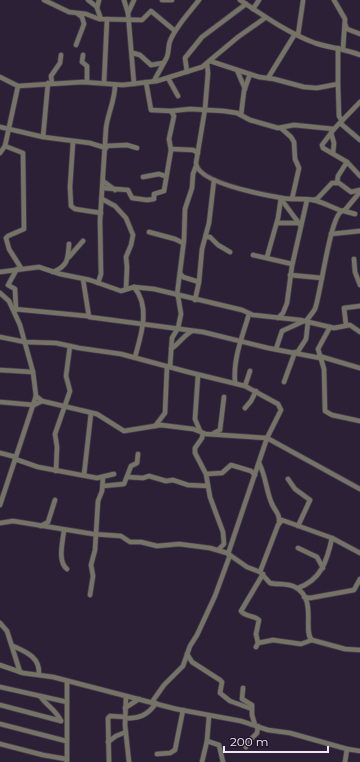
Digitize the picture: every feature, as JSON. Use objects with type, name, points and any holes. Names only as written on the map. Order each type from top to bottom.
[{"type":"street","points":[[44,0],[82,17],[84,24],[76,45]]},
{"type":"street","points":[[88,0],[97,7],[101,19]]},
{"type":"street","points":[[97,7],[99,0]]},
{"type":"street","points":[[124,0],[129,19],[133,53],[134,84]]},
{"type":"street","points":[[128,13],[134,0]]},
{"type":"street","points":[[162,0],[172,0]]},
{"type":"street","points":[[191,0],[192,9]]},
{"type":"street","points":[[154,81],[159,75],[167,56],[175,31],[199,0]]},
{"type":"street","points":[[240,0],[265,18],[296,34],[316,43],[360,55]]},
{"type":"street","points":[[253,9],[259,0]]},
{"type":"street","points":[[334,0],[344,17],[345,24],[338,84],[339,116],[341,122],[360,140]]},
{"type":"street","points":[[268,78],[296,34],[303,1]]},
{"type":"street","points":[[186,72],[185,58],[196,43],[246,4]]},
{"type":"street","points":[[78,14],[86,14],[101,19],[142,20],[151,11],[175,31]]},
{"type":"street","points":[[0,77],[18,86],[87,82],[115,85],[134,84],[168,78],[208,63],[238,37],[265,18]]},
{"type":"street","points":[[104,83],[107,19]]},
{"type":"street","points":[[345,24],[347,29],[360,34]]},
{"type":"street","points":[[133,53],[139,55],[151,65],[163,63]]},
{"type":"street","points":[[43,137],[51,76],[60,63],[62,55]]},
{"type":"street","points":[[84,55],[82,62],[87,66],[87,82]]},
{"type":"street","points":[[208,63],[310,87],[338,84]]},
{"type":"street","points":[[155,426],[165,413],[168,366],[172,336],[178,329],[181,314],[178,296],[185,209],[192,188],[193,174],[196,166],[205,109],[208,63]]},
{"type":"street","points":[[236,70],[245,89]]},
{"type":"street","points":[[242,115],[245,89],[250,74]]},
{"type":"street","points":[[168,78],[178,96]]},
{"type":"street","points":[[146,82],[151,110],[171,111],[205,109],[232,112],[242,115],[250,120],[280,128],[294,126],[332,131]]},
{"type":"street","points":[[98,283],[101,274],[100,213],[104,181],[107,116],[114,100],[115,85]]},
{"type":"street","points":[[0,153],[5,146],[18,86]]},
{"type":"street","points":[[360,102],[332,131],[322,146],[346,162],[360,176]]},
{"type":"street","points":[[103,188],[129,191],[133,198],[152,200],[154,194],[165,190],[165,176],[171,149],[169,139],[174,116],[171,111]]},
{"type":"street","points":[[0,127],[73,142],[90,143],[106,147],[127,145],[137,148]]},
{"type":"street","points":[[280,128],[291,137],[294,142],[295,159],[299,168],[292,199]]},
{"type":"street","points":[[332,131],[334,143],[333,153]]},
{"type":"street","points":[[73,142],[70,187],[71,206],[75,209],[100,213]]},
{"type":"street","points":[[5,146],[23,153],[24,229],[6,238],[9,249],[19,269]]},
{"type":"street","points":[[171,149],[193,150],[198,153]]},
{"type":"street","points":[[337,183],[338,176],[346,162]]},
{"type":"street","points":[[196,166],[201,172],[214,180],[229,186],[281,198],[313,200],[355,214]]},
{"type":"street","points":[[143,177],[159,174],[165,176]]},
{"type":"street","points":[[195,300],[214,180]]},
{"type":"street","points":[[104,181],[115,190]]},
{"type":"street","points":[[313,200],[320,196],[329,184],[337,183],[351,192],[360,191]]},
{"type":"street","points":[[276,349],[282,331],[306,321],[315,308],[331,234],[338,214],[343,211],[360,191]]},
{"type":"street","points":[[267,257],[277,223],[281,198]]},
{"type":"street","points":[[281,198],[300,224]]},
{"type":"street","points":[[102,199],[115,206],[126,218],[133,235],[126,257],[126,289]]},
{"type":"street","points":[[285,318],[284,311],[292,264],[300,224],[307,200]]},
{"type":"street","points":[[277,223],[300,224]]},
{"type":"street","points":[[331,234],[360,231]]},
{"type":"street","points":[[149,232],[175,239],[183,244]]},
{"type":"street","points":[[206,237],[210,237],[218,245],[230,252]]},
{"type":"street","points":[[53,272],[64,267],[69,257],[83,241]]},
{"type":"street","points":[[69,244],[69,257]]},
{"type":"street","points":[[253,255],[292,264]]},
{"type":"street","points":[[354,259],[355,272],[360,285]]},
{"type":"street","points":[[0,272],[39,267],[98,283],[120,291],[134,287],[154,289],[178,296],[242,310],[249,314],[306,321],[337,328],[346,325],[352,326],[360,332]]},
{"type":"street","points":[[15,310],[15,289],[8,285],[19,269]]},
{"type":"street","points":[[180,273],[183,277],[199,282]]},
{"type":"street","points":[[290,275],[322,278]]},
{"type":"street","points":[[84,279],[87,316]]},
{"type":"street","points":[[134,287],[142,299],[144,316],[135,358]]},
{"type":"street","points":[[0,293],[9,301],[15,310],[33,372],[36,396],[0,505]]},
{"type":"street","points":[[346,325],[344,308],[360,306]]},
{"type":"street","points":[[15,310],[87,316],[192,331],[320,357],[360,368]]},
{"type":"street","points":[[278,318],[284,311]]},
{"type":"street","points":[[235,383],[234,367],[249,314]]},
{"type":"street","points":[[284,382],[296,353],[306,339],[306,321]]},
{"type":"street","points":[[330,327],[318,349],[324,369],[326,410],[332,415],[360,420]]},
{"type":"street","points":[[171,349],[180,343],[185,335],[192,331]]},
{"type":"street","points":[[0,337],[25,342],[47,342],[135,358],[168,366],[245,386],[278,404],[281,408],[267,438],[258,463],[215,596],[181,669],[164,685],[150,711],[139,718],[108,717],[109,762]]},
{"type":"street","points":[[56,471],[57,447],[55,434],[70,389],[66,379],[70,346]]},
{"type":"street","points":[[0,370],[33,372]]},
{"type":"street","points":[[245,386],[250,371]]},
{"type":"street","points":[[198,375],[195,419],[202,438],[195,450],[206,474],[213,507],[223,532],[224,544],[228,554]]},
{"type":"street","points":[[245,408],[252,401],[256,391]]},
{"type":"street","points":[[36,396],[42,401],[102,416],[114,426],[124,431],[155,426],[212,434],[267,438],[360,489]]},
{"type":"street","points":[[212,434],[220,430],[224,397]]},
{"type":"street","points":[[0,402],[34,405],[42,401]]},
{"type":"street","points":[[84,475],[91,413]]},
{"type":"street","points":[[0,453],[56,471],[103,477],[105,475],[114,474]]},
{"type":"street","points":[[103,486],[121,486],[124,484],[131,466],[137,463],[138,454]]},
{"type":"street","points":[[258,463],[263,472],[266,489],[279,515],[280,521],[261,573],[241,609],[244,615],[256,617],[260,620],[256,634],[257,645],[273,640],[301,644],[312,640],[345,649],[360,650]]},
{"type":"street","points":[[206,474],[222,473],[231,465],[251,470],[255,475]]},
{"type":"street","points":[[127,477],[143,478],[149,476],[154,479],[167,481],[173,480],[177,483],[188,485],[208,486]]},
{"type":"street","points":[[90,596],[93,576],[91,565],[95,550],[98,502],[103,486],[103,477]]},
{"type":"street","points":[[288,479],[295,489],[310,500],[298,526]]},
{"type":"street","points":[[40,526],[48,522],[55,500]]},
{"type":"street","points":[[0,523],[13,521],[64,530],[120,536],[130,542],[141,542],[157,546],[187,544],[218,550],[228,554],[247,567],[261,573],[270,583],[290,585],[298,588],[304,597],[310,612],[309,637],[312,640]]},
{"type":"street","points":[[280,521],[286,521],[332,538],[360,553]]},
{"type":"street","points":[[64,530],[61,559],[63,566],[67,569]]},
{"type":"street","points":[[298,588],[307,585],[323,568],[328,559],[332,538]]},
{"type":"street","points":[[218,550],[224,544]]},
{"type":"street","points":[[298,548],[317,557],[323,568]]},
{"type":"street","points":[[304,597],[310,598],[355,590],[360,579]]},
{"type":"street","points":[[0,623],[7,631],[13,646],[13,654],[20,672]]},
{"type":"street","points":[[13,646],[32,655],[39,668],[39,674]]},
{"type":"street","points":[[187,654],[192,662],[222,682],[220,693],[230,701],[252,709]]},
{"type":"street","points":[[0,665],[20,672],[39,674],[183,710],[257,726],[267,730],[290,733],[347,749],[360,751]]},
{"type":"street","points":[[0,744],[66,760],[67,682]]},
{"type":"street","points":[[0,687],[67,702]]},
{"type":"street","points":[[243,688],[242,699],[252,706],[252,715],[257,726],[257,733]]},
{"type":"street","points":[[40,696],[44,702],[58,713],[61,721]]},
{"type":"street","points":[[126,696],[125,717],[129,762]]},
{"type":"street","points":[[125,708],[139,699]]},
{"type":"street","points":[[0,705],[61,721],[67,726]]},
{"type":"street","points":[[157,754],[170,753],[175,750],[183,710]]},
{"type":"street","points":[[202,762],[207,741],[209,716]]},
{"type":"street","points":[[0,724],[66,740]]},
{"type":"street","points":[[246,747],[257,733],[267,730]]},
{"type":"street","points":[[108,742],[116,736],[126,732]]},
{"type":"street","points":[[207,741],[219,745],[222,762]]},
{"type":"street","points":[[345,762],[347,749]]}]
